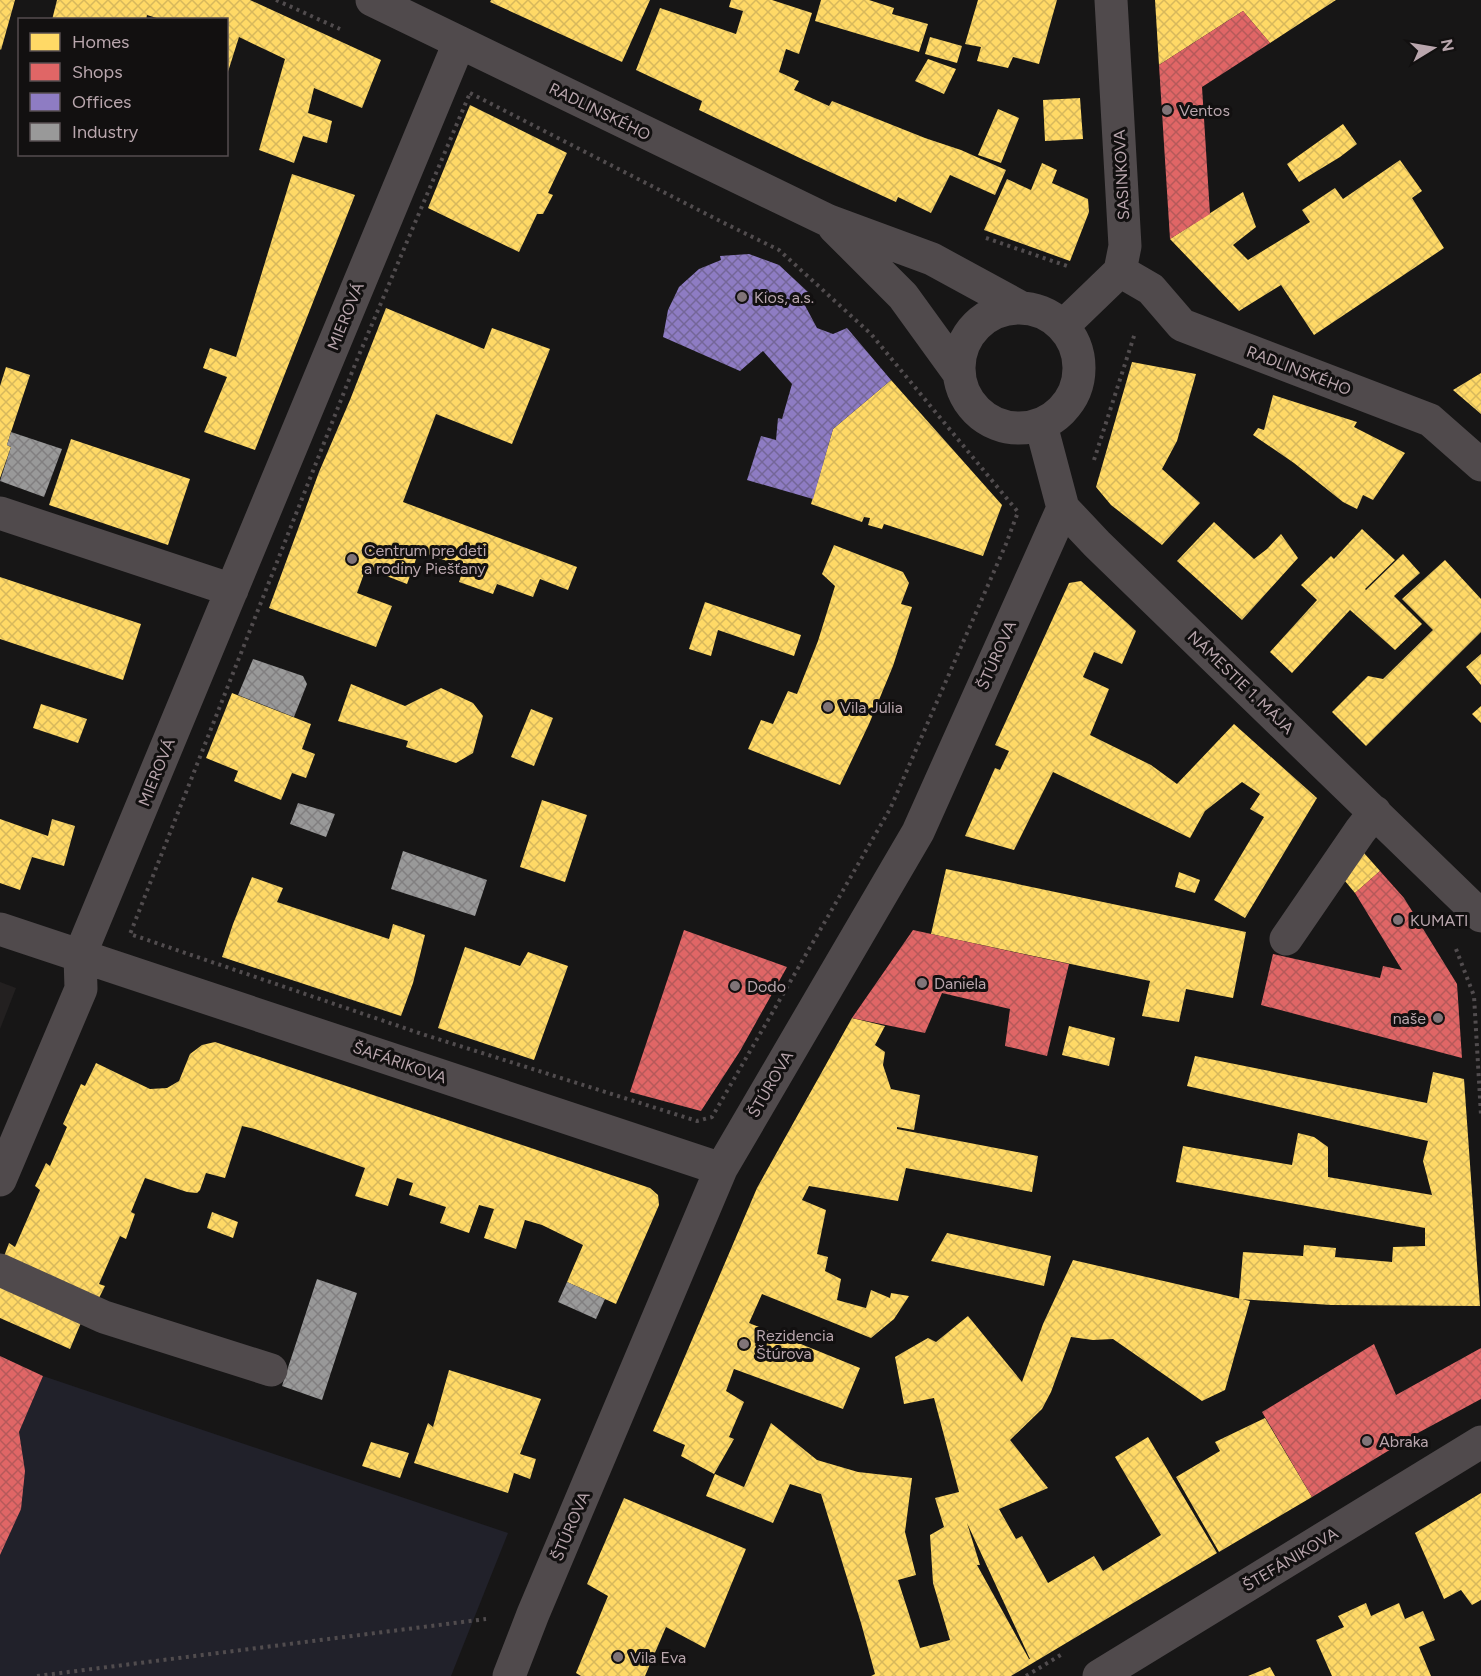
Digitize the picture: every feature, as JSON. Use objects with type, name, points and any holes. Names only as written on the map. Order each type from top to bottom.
[{"type":"street","name":"RADLINSKÉHO","points":[[372,0],[829,221],[932,259],[1020,307]]},
{"type":"street","name":"SASINKOVA","points":[[1111,0],[1125,246],[1120,271]]},
{"type":"street","name":"MIEROVÁ","points":[[80,955],[459,43]]},
{"type":"street","name":"RADLINSKÉHO","points":[[829,221],[903,296],[958,372]]},
{"type":"street","name":"RADLINSKÉHO","points":[[1120,271],[1151,289],[1182,325],[1430,420],[1481,465]]},
{"type":"street","points":[[1063,326],[1120,271]]},
{"type":"street","points":[[1020,307],[1043,312],[1063,326],[1076,347],[1079,370],[1074,393],[1060,412],[1041,425],[1013,428],[986,420],[967,399],[958,372],[963,345],[976,325],[996,312],[1020,307]]},
{"type":"street","name":"NÁMESTIE 1. MÁJA","points":[[1041,425],[1063,508],[1097,544],[1481,916]]},
{"type":"street","name":"ŠTÚROVA","points":[[509,1676],[720,1169],[918,832],[1063,508]]},
{"type":"street","points":[[0,513],[232,590]]},
{"type":"street","points":[[1286,939],[1360,831],[1375,813]]},
{"type":"street","name":"ŠAFÁRIKOVA","points":[[0,929],[720,1169]]},
{"type":"street","points":[[0,1179],[81,989],[80,955]]},
{"type":"street","points":[[0,1270],[104,1317],[271,1370]]},
{"type":"street","name":"ŠTEFÁNIKOVA","points":[[1099,1676],[1481,1442]]},
{"type":"path","points":[[470,93],[779,249],[871,334],[1018,512],[967,634],[890,809],[712,1117],[697,1121],[670,1113],[422,1035],[130,934],[356,362],[470,93]]},
{"type":"path","points":[[979,236],[1070,268]]},
{"type":"path","points":[[1093,467],[1151,289]]},
{"type":"path","points":[[1455,948],[1474,996],[1481,1115]]},
{"type":"path","points":[[1474,996],[1481,999]]},
{"type":"path","points":[[37,1676],[493,1618]]},
{"type":"shaded area","points":[[0,982],[16,988],[0,1029]]},
{"type":"shaded area","points":[[43,1376],[508,1533],[451,1676],[0,1676],[0,1555],[19,1432]]},
{"type":"building: Homes","points":[[0,0],[15,0],[1,50],[0,49]]},
{"type":"building: Homes","points":[[57,0],[250,0],[381,60],[362,108],[314,88],[308,113],[332,121],[327,143],[303,136],[294,163],[259,150],[285,59],[239,37],[228,72],[228,18],[157,18],[147,15],[146,18],[52,18]]},
{"type":"building: Homes","points":[[491,0],[650,0],[622,62],[490,2]]},
{"type":"building: Homes","points":[[731,0],[772,0],[812,13],[799,54],[786,49],[779,72],[799,81],[794,90],[829,106],[832,101],[961,150],[1006,170],[995,195],[950,175],[931,213],[898,197],[896,202],[699,110],[702,101],[636,70],[660,8],[736,34],[743,11],[729,7]]},
{"type":"building: Homes","points":[[821,0],[869,0],[894,8],[892,14],[928,24],[919,52],[815,21]]},
{"type":"building: Homes","points":[[978,0],[1057,0],[1039,64],[1013,57],[1008,68],[977,61],[981,47],[965,44]]},
{"type":"building: Homes","points":[[1155,0],[1336,0],[1270,43],[1243,11],[1159,65]]},
{"type":"building: Homes","points":[[930,37],[962,46],[957,63],[925,54]]},
{"type":"building: Homes","points":[[928,59],[956,69],[944,94],[915,81]]},
{"type":"building: Homes","points":[[1080,98],[1083,139],[1045,141],[1043,100]]},
{"type":"building: Homes","points":[[470,105],[567,153],[548,193],[553,195],[543,214],[537,214],[519,252],[428,208]]},
{"type":"building: Homes","points":[[998,109],[1019,118],[1001,163],[978,155]]},
{"type":"building: Homes","points":[[1343,124],[1357,144],[1299,182],[1287,164]]},
{"type":"building: Homes","points":[[1400,160],[1422,191],[1412,198],[1444,248],[1314,335],[1281,285],[1239,311],[1170,239],[1243,192],[1256,227],[1233,245],[1248,260],[1310,222],[1302,210],[1335,188],[1343,199]]},
{"type":"building: Homes","points":[[1042,163],[1057,170],[1052,183],[1088,199],[1089,212],[1070,261],[984,230],[1007,179],[1031,190]]},
{"type":"building: Homes","points":[[292,174],[355,195],[255,450],[204,432],[227,377],[203,368],[210,348],[236,357]]},
{"type":"building: Homes","points":[[386,308],[484,349],[492,328],[550,349],[512,444],[436,414],[403,502],[577,567],[568,590],[540,579],[533,597],[497,584],[493,594],[459,582],[464,567],[419,551],[407,584],[366,568],[357,593],[392,606],[376,647],[269,608],[319,472]]},
{"type":"building: Homes","points":[[1132,362],[1196,374],[1177,441],[1162,469],[1200,503],[1162,545],[1111,505],[1096,487]]},
{"type":"building: Homes","points":[[6,367],[30,375],[7,445],[11,447],[0,478],[0,386]]},
{"type":"building: Homes","points":[[1481,373],[1481,414],[1453,390]]},
{"type":"building: Homes","points":[[891,380],[1002,505],[983,556],[884,524],[882,529],[868,525],[870,518],[864,517],[862,522],[811,504],[833,429]]},
{"type":"building: Homes","points":[[1273,395],[1357,422],[1354,427],[1405,453],[1373,500],[1363,495],[1357,509],[1343,502],[1294,463],[1253,435],[1258,428],[1264,430]]},
{"type":"building: Homes","points":[[71,439],[190,479],[168,545],[49,505]]},
{"type":"building: Homes","points":[[1214,522],[1254,559],[1281,534],[1298,558],[1242,620],[1177,561]]},
{"type":"building: Homes","points":[[1362,529],[1395,560],[1365,589],[1403,554],[1420,573],[1394,596],[1422,624],[1395,650],[1350,610],[1292,673],[1270,652],[1317,600],[1301,585],[1331,556],[1334,559]]},
{"type":"building: Homes","points":[[834,545],[903,572],[909,583],[901,604],[912,607],[893,666],[840,785],[748,749],[761,720],[773,724],[788,691],[797,694],[818,641],[835,586],[822,574]]},
{"type":"building: Homes","points":[[1445,560],[1481,599],[1481,632],[1366,746],[1332,712],[1368,676],[1383,679],[1433,630],[1402,599]]},
{"type":"building: Homes","points":[[0,577],[141,624],[123,680],[0,639]]},
{"type":"building: Homes","points":[[1081,581],[1136,631],[1122,664],[1094,652],[1083,677],[1109,689],[1090,735],[1151,765],[1177,784],[1234,724],[1317,798],[1245,918],[1214,900],[1264,817],[1250,809],[1260,794],[1242,782],[1205,811],[1190,838],[1053,772],[1014,850],[965,836],[995,768],[1000,770],[1009,751],[995,745],[1069,583]]},
{"type":"building: Homes","points":[[705,602],[801,635],[794,656],[718,630],[711,656],[689,649]]},
{"type":"building: Homes","points":[[1481,654],[1481,685],[1466,667]]},
{"type":"building: Homes","points":[[351,684],[405,706],[441,688],[473,703],[483,716],[473,753],[456,763],[406,747],[408,741],[338,721]]},
{"type":"building: Homes","points":[[232,693],[311,724],[302,749],[315,754],[306,778],[292,773],[281,800],[234,781],[238,771],[206,758]]},
{"type":"building: Homes","points":[[41,704],[87,719],[78,743],[33,728]]},
{"type":"building: Homes","points":[[1481,706],[1481,723],[1472,714]]},
{"type":"building: Homes","points":[[531,709],[553,718],[534,766],[511,757]]},
{"type":"building: Homes","points":[[542,800],[587,815],[565,882],[520,867]]},
{"type":"building: Homes","points":[[0,819],[48,836],[52,819],[75,826],[64,866],[32,857],[20,890],[0,883]]},
{"type":"building: Homes","points":[[1364,853],[1380,871],[1355,893],[1340,875]]},
{"type":"building: Homes","points":[[946,869],[1246,932],[1233,998],[1186,989],[1179,1022],[1142,1016],[1150,981],[931,934]]},
{"type":"building: Homes","points":[[1179,872],[1200,880],[1195,893],[1175,887]]},
{"type":"building: Homes","points":[[252,877],[283,888],[277,902],[389,939],[393,924],[425,935],[413,983],[401,1016],[222,957]]},
{"type":"building: Homes","points":[[465,947],[520,966],[528,952],[568,966],[534,1060],[438,1028]]},
{"type":"building: Homes","points":[[852,1018],[885,1026],[875,1045],[885,1052],[883,1065],[891,1089],[920,1095],[914,1130],[897,1127],[897,1129],[1038,1156],[1032,1192],[906,1168],[898,1201],[809,1186],[802,1200],[826,1210],[817,1254],[828,1257],[825,1271],[841,1279],[837,1300],[866,1308],[871,1290],[890,1298],[891,1293],[909,1296],[894,1319],[871,1338],[762,1294],[749,1323],[860,1368],[843,1409],[734,1369],[726,1391],[744,1402],[729,1437],[734,1439],[714,1474],[681,1456],[685,1445],[653,1431],[757,1188]]},
{"type":"building: Homes","points":[[1069,1026],[1115,1038],[1109,1066],[1062,1055]]},
{"type":"building: Homes","points":[[215,1042],[650,1188],[658,1195],[659,1205],[616,1304],[567,1282],[583,1245],[542,1225],[525,1220],[516,1249],[484,1238],[494,1209],[479,1205],[469,1233],[440,1223],[446,1207],[409,1195],[413,1183],[397,1178],[388,1206],[355,1196],[365,1168],[242,1126],[225,1178],[206,1173],[197,1193],[187,1192],[145,1178],[131,1212],[135,1214],[126,1239],[120,1236],[99,1284],[105,1286],[94,1308],[88,1306],[70,1349],[0,1318],[0,1267],[9,1243],[15,1247],[40,1190],[35,1186],[46,1163],[50,1166],[67,1127],[63,1124],[81,1084],[85,1086],[96,1063],[150,1089],[167,1088],[179,1081],[190,1054],[202,1045]]},
{"type":"building: Homes","points":[[1195,1056],[1427,1103],[1433,1072],[1464,1079],[1480,1306],[1331,1305],[1239,1299],[1243,1252],[1303,1256],[1304,1245],[1336,1248],[1335,1257],[1392,1262],[1393,1247],[1425,1246],[1425,1228],[1176,1182],[1183,1146],[1292,1165],[1298,1133],[1314,1137],[1328,1147],[1328,1177],[1432,1195],[1423,1161],[1428,1141],[1187,1086]]},
{"type":"building: Homes","points":[[212,1212],[238,1222],[233,1238],[207,1228]]},
{"type":"building: Homes","points":[[947,1233],[1051,1256],[1044,1286],[931,1261]]},
{"type":"building: Homes","points":[[1073,1260],[1250,1301],[1225,1390],[1202,1401],[1113,1339],[1093,1340],[1071,1337],[1051,1392],[1042,1409],[1010,1440],[1048,1488],[999,1509],[1016,1539],[1022,1536],[1048,1583],[1094,1556],[1103,1571],[1161,1535],[1115,1457],[1148,1437],[1217,1553],[1011,1676],[871,1676],[875,1674],[861,1623],[821,1494],[790,1484],[773,1523],[706,1496],[715,1474],[744,1487],[771,1423],[817,1460],[858,1472],[912,1478],[905,1532],[916,1575],[898,1580],[920,1648],[950,1640],[933,1583],[930,1535],[944,1527],[935,1498],[959,1492],[934,1398],[904,1404],[895,1357],[928,1338],[936,1342],[968,1316],[1022,1382],[1043,1324]],"holes":[[[967,1523],[1030,1659],[977,1565],[980,1565]]]},
{"type":"building: Homes","points":[[449,1370],[541,1399],[520,1454],[536,1459],[530,1479],[514,1473],[508,1493],[414,1463],[428,1423],[433,1427]]},
{"type":"building: Homes","points":[[1265,1418],[1312,1497],[1219,1552],[1176,1477],[1220,1451],[1215,1442]]},
{"type":"building: Homes","points":[[371,1442],[409,1453],[400,1478],[362,1466]]},
{"type":"building: Homes","points":[[1481,1493],[1481,1600],[1472,1605],[1461,1590],[1444,1599],[1415,1533]]},
{"type":"building: Homes","points":[[624,1498],[746,1549],[705,1648],[666,1627],[645,1676],[581,1676],[576,1673],[608,1596],[587,1584]]},
{"type":"building: Homes","points":[[1366,1603],[1371,1616],[1399,1603],[1405,1619],[1423,1611],[1435,1640],[1419,1647],[1431,1676],[1332,1676],[1316,1640],[1344,1627],[1338,1616]]},
{"type":"building: Homes","points":[[1270,1667],[1275,1676],[1248,1676]]},
{"type":"building: Shops","points":[[1243,11],[1270,43],[1202,87],[1210,214],[1170,239],[1159,65]]},
{"type":"building: Shops","points":[[1380,871],[1404,898],[1457,984],[1462,1058],[1261,1005],[1273,954],[1380,978],[1383,966],[1402,970],[1355,893]]},
{"type":"building: Shops","points":[[684,930],[787,967],[740,1051],[701,1111],[630,1092]]},
{"type":"building: Shops","points":[[913,930],[1069,964],[1047,1056],[1005,1046],[1010,1009],[942,993],[925,1033],[852,1018]]},
{"type":"building: Shops","points":[[1374,1344],[1396,1395],[1481,1348],[1481,1399],[1416,1434],[1312,1497],[1262,1412]]},
{"type":"building: Shops","points":[[0,1356],[43,1376],[19,1432],[25,1471],[21,1509],[0,1555]]},
{"type":"building: Offices","points":[[749,254],[779,265],[808,292],[801,298],[817,328],[833,334],[847,328],[891,380],[833,429],[813,499],[747,480],[761,436],[776,440],[778,418],[782,419],[792,384],[763,351],[740,371],[663,337],[668,310],[679,287],[699,269],[721,260],[720,256]]},
{"type":"building: Industry","points":[[11,432],[62,449],[44,497],[0,481],[11,447],[7,445]]},
{"type":"building: Industry","points":[[253,659],[303,676],[307,684],[294,717],[238,695]]},
{"type":"building: Industry","points":[[298,803],[335,814],[326,837],[290,824]]},
{"type":"building: Industry","points":[[403,851],[487,880],[475,916],[391,889]]},
{"type":"building: Industry","points":[[317,1279],[357,1293],[322,1400],[282,1386]]},
{"type":"building: Industry","points":[[567,1282],[605,1299],[596,1319],[558,1302]]},
{"type":"place","name":"Ventos","points":[[1167,110]]},
{"type":"place","name":"Kios, a.s.","points":[[742,297]]},
{"type":"place","name":"Centrum pre deti a rodiny Piešťany","points":[[352,559]]},
{"type":"place","name":"Vila Júlia","points":[[828,707]]},
{"type":"place","name":"KUMATI","points":[[1398,920]]},
{"type":"place","name":"Daniela","points":[[922,983]]},
{"type":"place","name":"Dodo","points":[[735,986]]},
{"type":"place","name":"naše","points":[[1438,1018]]},
{"type":"place","name":"Rezidencia Štúrova","points":[[744,1344]]},
{"type":"place","name":"Abraka","points":[[1367,1441]]},
{"type":"place","name":"Vila Eva","points":[[618,1657]]}]
